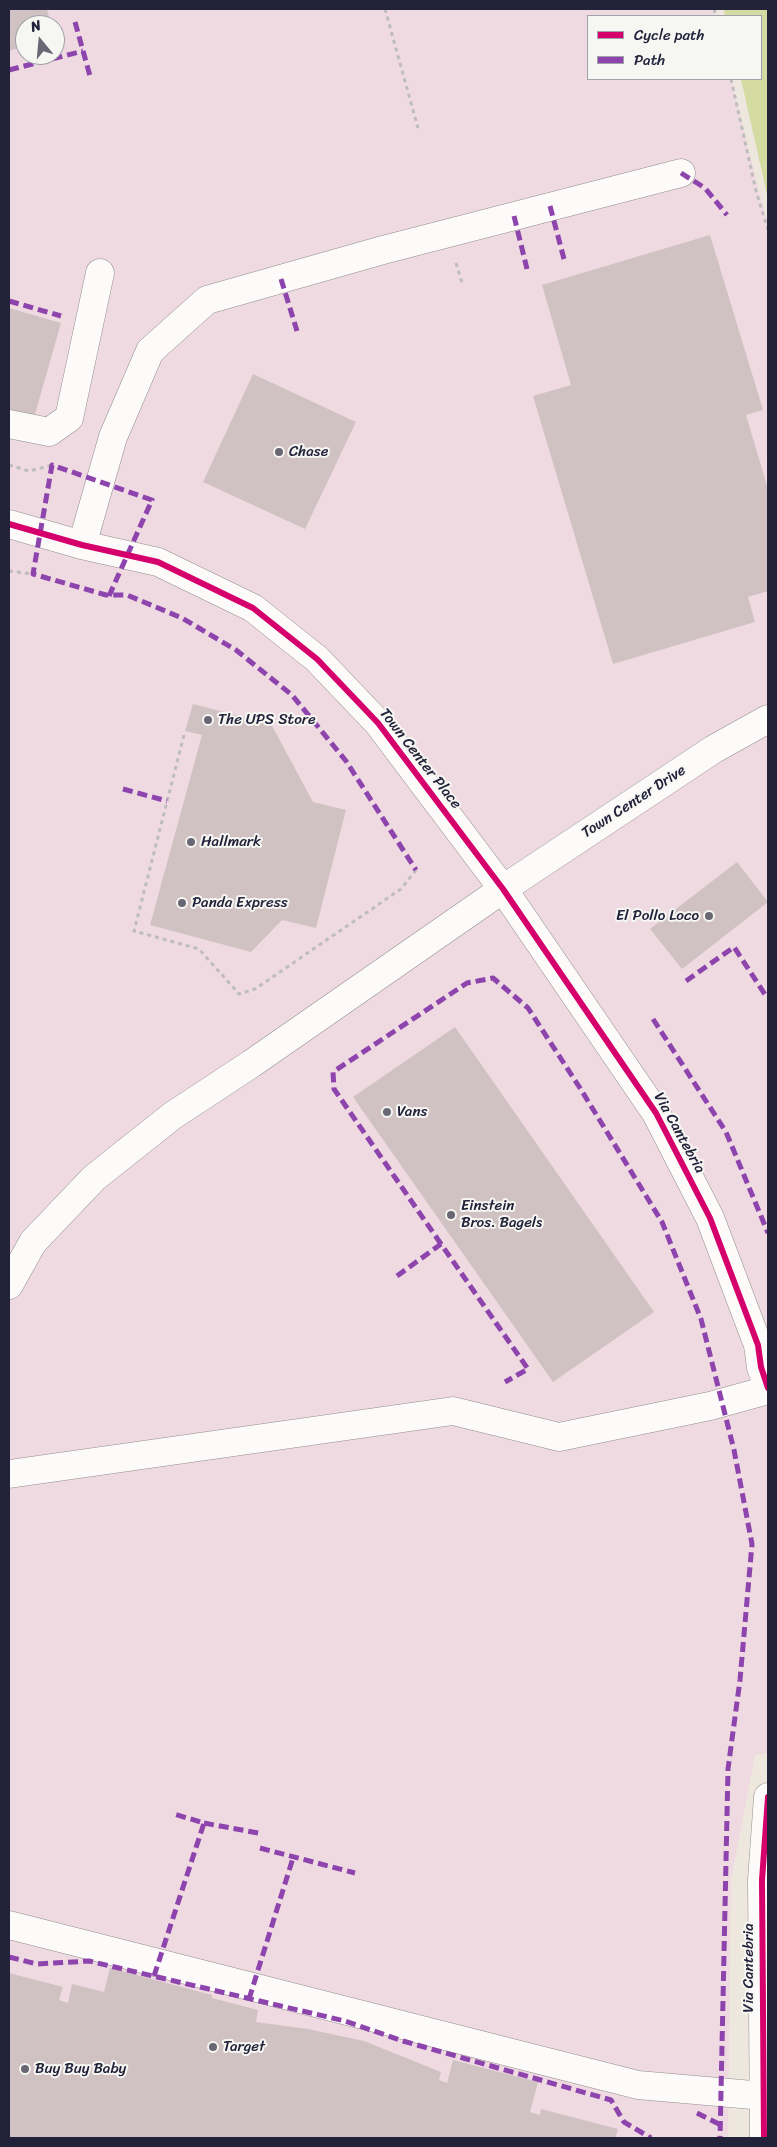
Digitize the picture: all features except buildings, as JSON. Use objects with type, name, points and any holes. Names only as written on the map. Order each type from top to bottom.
[{"type":"main road","points":[[82,545],[113,437],[150,351],[207,300],[383,250],[681,173]]},
{"type":"main road","points":[[9,424],[49,432],[69,418],[100,273]]},
{"type":"main road","name":"Town Center Place","points":[[9,524],[82,545],[158,562],[253,608],[317,659],[378,723],[502,889]]},
{"type":"main road","name":"Town Center Drive","points":[[9,1285],[33,1242],[94,1178],[172,1116],[251,1064],[502,889],[714,750],[768,719]]},
{"type":"main road","name":"Via Cantebria","points":[[502,889],[656,1113],[710,1218],[758,1345],[761,1367],[768,1389]]},
{"type":"main road","points":[[9,1474],[453,1411],[559,1437],[710,1406],[768,1389]]},
{"type":"main road","name":"Via Cantebria","points":[[764,2138],[762,1880],[768,1798]]},
{"type":"main road","points":[[9,1925],[638,2085],[764,2096]]},
{"type":"path","points":[[385,9],[418,128]]},
{"type":"path","points":[[730,80],[756,191],[768,230]]},
{"type":"path","points":[[454,257],[463,286]]},
{"type":"path","points":[[9,465],[29,470],[52,465]]},
{"type":"path","points":[[9,571],[33,574]]},
{"type":"path","points":[[184,735],[134,930],[199,949],[238,994],[255,989],[401,889],[416,870]]},
{"type":"shaded area","points":[[9,9],[714,9],[716,15],[587,15],[587,80],[731,80],[768,226],[768,1753],[755,1755],[731,1881],[728,2138],[9,2138]]},
{"type":"green space","points":[[724,9],[768,9],[768,199],[741,80],[762,80],[762,15],[725,15]]},
{"type":"marked path","points":[[75,22],[90,76]]},
{"type":"marked path","points":[[9,70],[83,51]]},
{"type":"marked path","points":[[681,173],[705,188],[727,215]]},
{"type":"marked path","points":[[550,206],[564,259]]},
{"type":"marked path","points":[[514,216],[527,269]]},
{"type":"marked path","points":[[281,279],[297,331]]},
{"type":"marked path","points":[[9,301],[61,316]]},
{"type":"marked path","points":[[109,596],[152,500],[52,465],[33,574],[106,595],[127,595],[182,618],[236,650],[292,695],[346,761],[416,870]]},
{"type":"marked path","points":[[123,789],[167,801]]},
{"type":"marked path","points":[[686,981],[734,947],[766,996]]},
{"type":"marked path","points":[[441,1244],[334,1089],[333,1072],[467,983],[493,978],[528,1008],[580,1088],[662,1222],[701,1319],[734,1450],[752,1544],[740,1680],[728,1769],[720,2138]]},
{"type":"marked path","points":[[653,1019],[726,1132],[768,1233]]},
{"type":"marked path","points":[[397,1276],[441,1244],[528,1369],[505,1382]]},
{"type":"marked path","points":[[154,1976],[204,1823],[174,1814]]},
{"type":"marked path","points":[[204,1823],[263,1834]]},
{"type":"marked path","points":[[260,1848],[355,1873]]},
{"type":"marked path","points":[[249,1999],[293,1858]]},
{"type":"marked path","points":[[9,1957],[37,1964],[89,1961],[345,2021],[403,2041],[611,2100],[624,2122],[651,2138]]},
{"type":"marked path","points":[[697,2113],[719,2124]]},
{"type":"cycle path","points":[[9,524],[82,545],[158,562],[253,608],[317,659],[378,723],[503,889],[656,1113],[710,1218],[758,1345],[761,1367],[768,1388]]},
{"type":"cycle path","points":[[764,2138],[762,1880],[768,1797]]},
{"type":"place","name":"Chase","points":[[279,452]]},
{"type":"place","name":"The UPS Store","points":[[208,720]]},
{"type":"place","name":"Hallmark","points":[[191,842]]},
{"type":"place","name":"Panda Express","points":[[182,903]]},
{"type":"place","name":"El Pollo Loco","points":[[709,916]]},
{"type":"place","name":"Vans","points":[[387,1112]]},
{"type":"place","name":"Einstein Bros. Bagels","points":[[451,1215]]},
{"type":"place","name":"Target","points":[[213,2047]]},
{"type":"place","name":"Buy Buy Baby","points":[[25,2069]]}]
